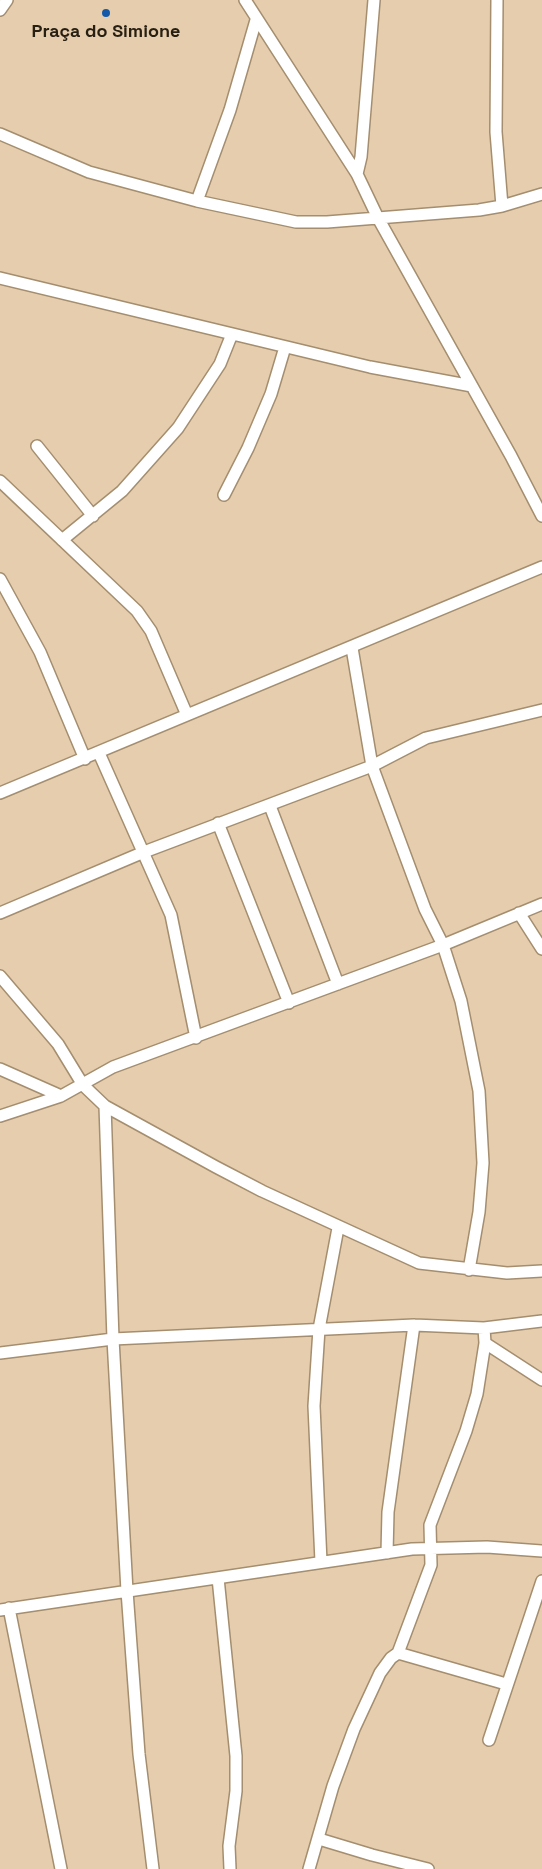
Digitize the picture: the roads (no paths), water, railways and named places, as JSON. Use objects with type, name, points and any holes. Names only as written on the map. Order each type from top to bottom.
[{"type":"street","points":[[0,10],[7,0]]},
{"type":"street","points":[[245,0],[256,20],[357,174],[378,218],[542,516]]},
{"type":"street","points":[[357,174],[361,157],[374,0]]},
{"type":"street","points":[[497,0],[496,132],[502,206]]},
{"type":"street","points":[[197,202],[230,110],[256,20]]},
{"type":"street","points":[[0,134],[89,172],[197,202],[296,222],[327,222],[502,206],[542,194]]},
{"type":"street","points":[[0,278],[285,348],[370,367],[472,386]]},
{"type":"street","points":[[62,540],[122,491],[178,428],[220,364],[232,334]]},
{"type":"street","points":[[224,496],[248,448],[271,394],[285,348]]},
{"type":"street","points":[[37,446],[93,516]]},
{"type":"street","points":[[0,481],[116,590],[147,624],[187,715]]},
{"type":"street","points":[[0,793],[352,648],[542,567]]},
{"type":"street","points":[[0,579],[40,652],[85,759]]},
{"type":"street","points":[[352,648],[372,766],[425,909],[443,945],[461,1001],[479,1091],[483,1163],[479,1212],[470,1270]]},
{"type":"street","points":[[0,913],[144,852],[372,766],[426,738],[542,710]]},
{"type":"street","points":[[99,753],[171,915],[196,1038]]},
{"type":"street","points":[[270,806],[338,984]]},
{"type":"street","points":[[218,824],[289,1003]]},
{"type":"street","points":[[0,1116],[61,1096],[113,1067],[196,1038],[443,945],[542,904]]},
{"type":"street","points":[[519,913],[542,949]]},
{"type":"street","points":[[0,976],[58,1044],[83,1085],[105,1106],[262,1191],[338,1228],[419,1263],[507,1274],[542,1271]]},
{"type":"street","points":[[0,1069],[61,1096]]},
{"type":"street","points":[[105,1106],[113,1340],[127,1591],[139,1754],[152,1869]]},
{"type":"street","points":[[321,1562],[314,1406],[319,1329],[338,1228]]},
{"type":"street","points":[[0,1353],[113,1340],[319,1329],[414,1326],[484,1328],[542,1322]]},
{"type":"street","points":[[387,1553],[388,1512],[414,1326]]},
{"type":"street","points":[[309,1869],[334,1786],[354,1729],[380,1673],[391,1658],[398,1653],[431,1564],[430,1525],[478,1394],[485,1343],[484,1328]]},
{"type":"street","points":[[485,1343],[542,1380]]},
{"type":"street","points":[[61,1869],[5,1609],[432,1547],[542,1551]]},
{"type":"street","points":[[218,1578],[236,1756],[236,1791],[229,1846],[230,1869]]},
{"type":"street","points":[[489,1740],[542,1580]]},
{"type":"street","points":[[398,1653],[506,1684]]},
{"type":"street","points":[[319,1839],[372,1856],[428,1869]]},
{"type":"place","name":"Praça do Simione","points":[[106,13]]}]
